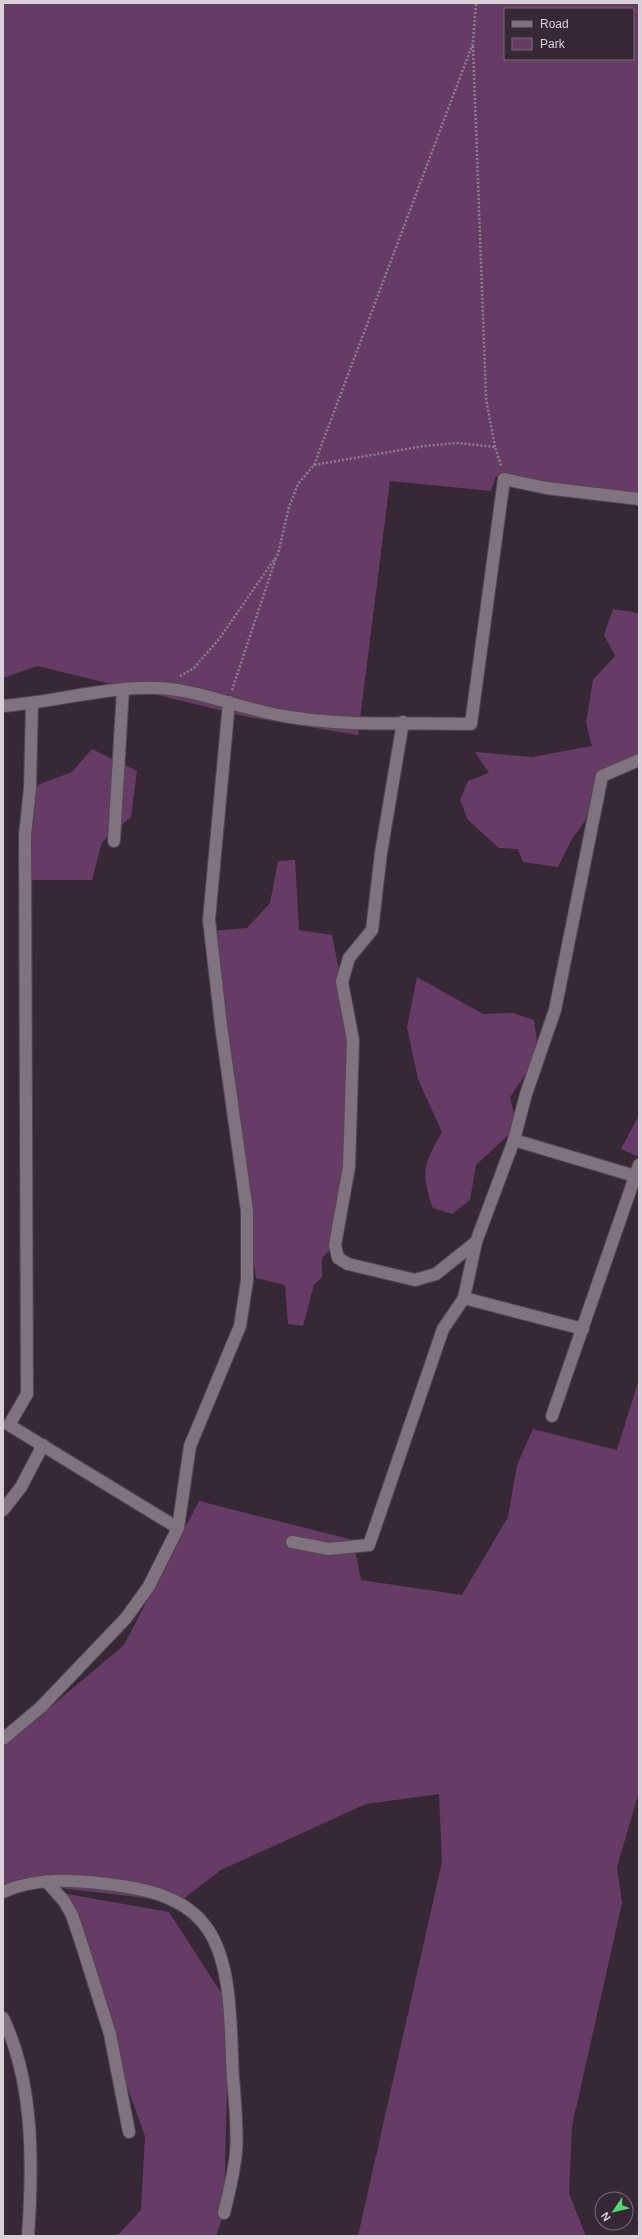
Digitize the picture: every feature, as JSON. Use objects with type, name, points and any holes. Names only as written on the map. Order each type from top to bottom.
[{"type":"street","points":[[3,706],[32,704],[123,689],[159,688],[192,692],[283,716],[346,724],[402,722],[471,724],[504,479],[546,488],[639,499]]},
{"type":"street","points":[[114,840],[123,689]]},
{"type":"street","points":[[3,1739],[41,1707],[126,1618],[149,1586],[178,1528],[190,1446],[240,1326],[247,1282],[247,1211],[221,1025],[209,920],[229,702]]},
{"type":"street","points":[[32,704],[30,788],[25,835],[27,1394],[6,1424],[178,1528]]},
{"type":"street","points":[[402,722],[381,853],[372,930],[348,958],[342,982],[353,1040],[349,1167],[335,1245],[338,1258],[348,1264],[415,1280],[436,1274],[476,1242]]},
{"type":"street","points":[[292,1542],[329,1549],[369,1545],[443,1329],[464,1298],[476,1242],[514,1140],[526,1094],[555,1010],[602,776],[639,760]]},
{"type":"street","points":[[514,1140],[637,1170],[552,1416]]},
{"type":"street","points":[[464,1298],[583,1329]]},
{"type":"street","points":[[3,1510],[21,1487],[43,1445]]},
{"type":"street","points":[[3,1892],[26,1884],[46,1881],[85,1882],[122,1886],[158,1894],[179,1902],[192,1912],[212,1936],[224,1969],[229,2005],[236,2119],[236,2152],[224,2212]]},
{"type":"street","points":[[46,1881],[64,1901],[72,1915],[82,1945],[110,2034],[129,2132]]},
{"type":"street","points":[[3,2018],[20,2059],[25,2088],[30,2201],[28,2236]]},
{"type":"path","points":[[476,3],[473,43],[486,398],[495,447],[504,479]]},
{"type":"path","points":[[229,702],[245,646],[278,554],[289,507],[298,484],[314,465],[473,43]]},
{"type":"path","points":[[314,465],[424,446],[457,443],[495,447]]},
{"type":"path","points":[[159,688],[194,668],[219,639],[278,554]]},
{"type":"green space","points":[[3,3],[639,3],[639,494],[496,476],[491,491],[390,481],[358,735],[248,717],[37,666],[3,678]]},
{"type":"green space","points":[[613,609],[639,613],[639,760],[602,776],[585,821],[572,839],[558,867],[523,862],[518,849],[499,848],[468,820],[460,800],[468,781],[489,773],[475,752],[532,757],[592,746],[586,723],[593,680],[615,656],[604,635]]},
{"type":"green space","points":[[92,749],[137,771],[131,817],[102,842],[92,880],[25,880],[30,788],[72,772]]},
{"type":"green space","points":[[295,860],[299,930],[332,935],[353,1040],[349,1167],[335,1245],[322,1258],[322,1277],[314,1285],[303,1326],[288,1324],[285,1285],[256,1278],[210,931],[247,928],[270,903],[278,861]]},
{"type":"green space","points":[[417,977],[483,1014],[513,1013],[534,1020],[539,1055],[510,1097],[517,1127],[476,1165],[470,1200],[452,1214],[433,1208],[426,1186],[425,1177],[428,1160],[442,1132],[418,1079],[407,1027]]},
{"type":"green space","points":[[639,1115],[639,1157],[621,1149]]},
{"type":"green space","points":[[639,1379],[639,1792],[617,1867],[622,1903],[572,2126],[569,2194],[586,2236],[358,2236],[442,1862],[439,1794],[366,1804],[221,1870],[179,1902],[26,1884],[3,1896],[3,1747],[124,1645],[199,1501],[353,1540],[361,1580],[462,1595],[508,1517],[517,1465],[533,1429],[617,1450]]},
{"type":"green space","points":[[56,1892],[169,1912],[229,2005],[224,2213],[216,2236],[117,2236],[141,2210],[145,2136]]}]
